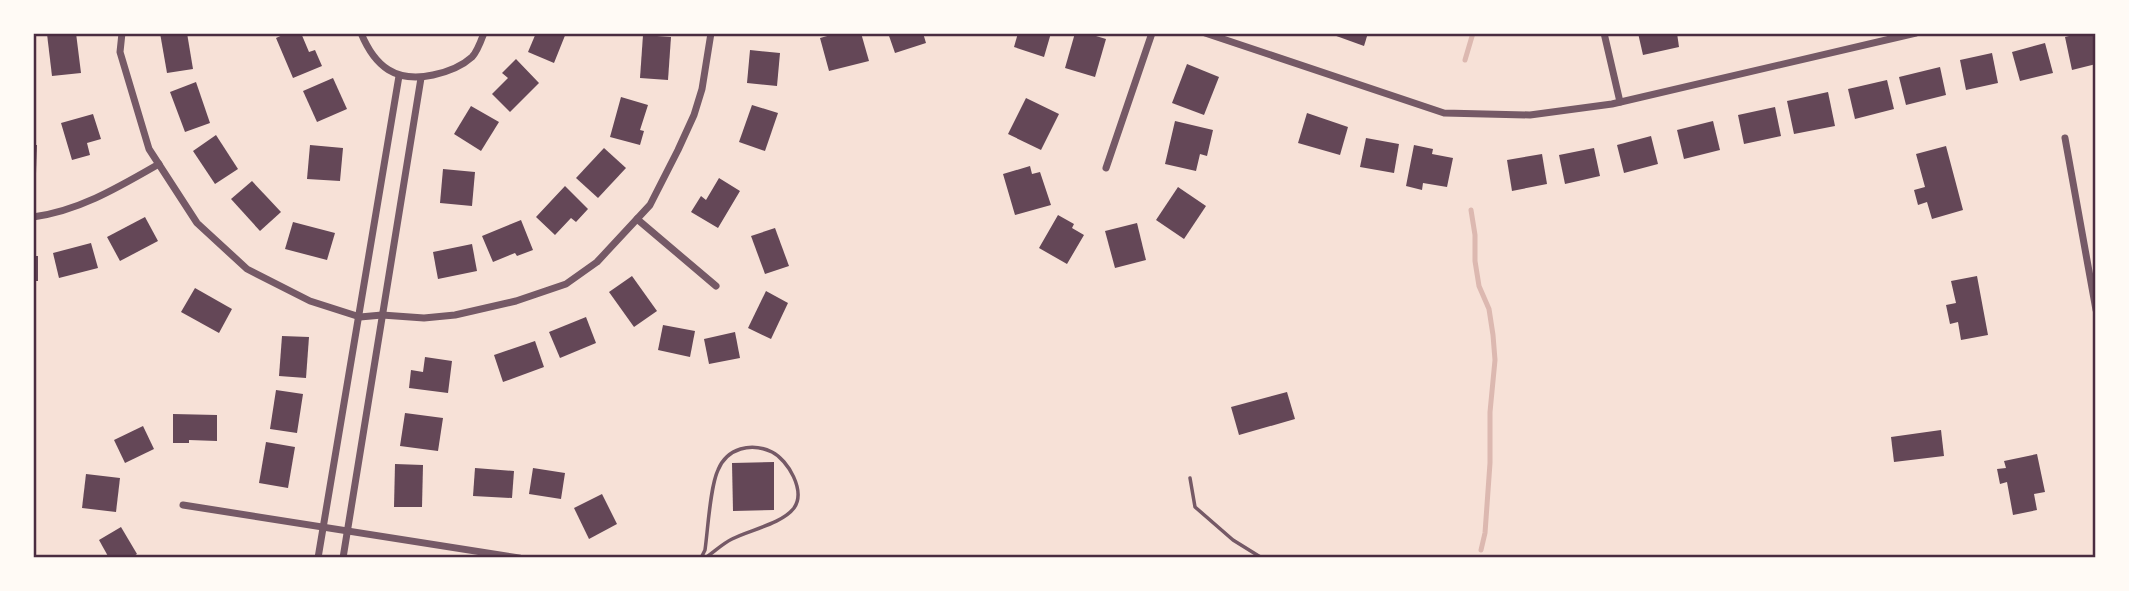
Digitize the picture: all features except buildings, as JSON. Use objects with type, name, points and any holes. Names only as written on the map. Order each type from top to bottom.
[{"type":"street","points":[[122,33],[120,52],[149,149],[197,223],[247,269],[310,301],[360,317],[424,318],[455,315],[516,301],[566,284],[597,262],[650,205],[694,115],[702,89],[711,33]]},
{"type":"street","points":[[361,33],[377,61],[399,76],[421,78],[449,72],[473,56],[484,33]]},
{"type":"street","points":[[1106,168],[1152,33]]},
{"type":"street","points":[[1205,33],[1444,113],[1530,115],[1620,102],[1916,33]]},
{"type":"street","points":[[1604,33],[1620,102]]},
{"type":"street","points":[[318,558],[399,76]]},
{"type":"street","points":[[343,558],[421,78]]},
{"type":"street","points":[[2065,138],[2096,310]]},
{"type":"street","points":[[33,217],[55,215],[103,196],[159,164]]},
{"type":"street","points":[[637,219],[716,286]]},
{"type":"street","points":[[183,505],[519,558]]},
{"type":"lane","points":[[744,447],[774,453],[786,464],[795,481],[796,506],[788,514],[732,539],[703,558],[717,471],[725,456],[744,447]]},
{"type":"lane","points":[[1190,478],[1195,508],[1233,540],[1262,558]]},
{"type":"waterway","points":[[1465,60],[1473,33]]},
{"type":"waterway","points":[[1471,210],[1475,261],[1479,286],[1489,309],[1495,360],[1485,533],[1481,550]]}]
